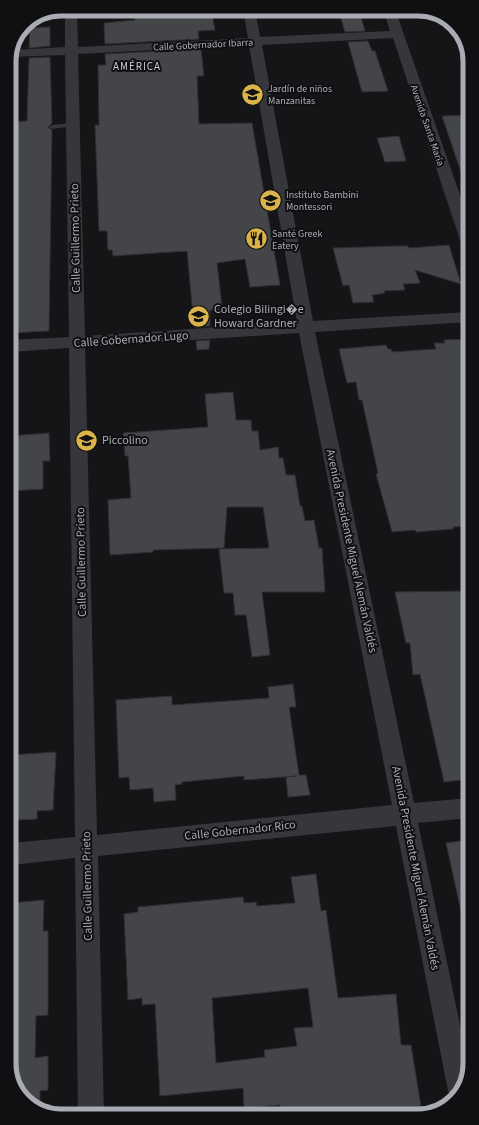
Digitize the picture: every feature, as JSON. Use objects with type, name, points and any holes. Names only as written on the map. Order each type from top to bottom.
[{"type":"street","name":"Calle Guillermo Prieto","points":[[71,16],[90,1109]]},
{"type":"street","name":"Avenida Presidente Miguel Alemán Valdés","points":[[251,16],[306,327],[459,1082]]},
{"type":"street","name":"Avenida Santa María","points":[[391,16],[463,226]]},
{"type":"street","name":"Calle Gobernador Ibarra","points":[[17,54],[396,34]]},
{"type":"street","name":"Calle Gobernador Lugo","points":[[16,346],[463,317]]},
{"type":"street","name":"Calle Gobernador Rico","points":[[16,853],[405,813],[463,808]]},
{"type":"lane","points":[[52,127],[73,125]]},
{"type":"building","points":[[135,16],[212,16],[215,30],[198,31],[199,39],[105,44],[104,23],[135,20]]},
{"type":"building","points":[[340,16],[361,16],[365,31],[345,32]]},
{"type":"building","points":[[50,27],[50,46],[29,48],[30,28]]},
{"type":"building","points":[[368,41],[372,51],[375,51],[388,91],[362,92],[348,42]]},
{"type":"building","points":[[201,49],[204,76],[197,76],[199,124],[252,123],[280,285],[250,287],[245,259],[217,263],[222,307],[220,310],[210,310],[210,326],[194,327],[187,251],[113,256],[112,250],[108,250],[107,231],[99,231],[95,125],[99,125],[98,65],[106,65],[105,54]]},
{"type":"building","points":[[50,57],[52,123],[48,127],[52,130],[49,331],[16,333],[16,122],[27,121],[29,58]]},
{"type":"building","points":[[463,115],[463,178],[442,116]]},
{"type":"building","points":[[399,136],[406,161],[385,162],[377,138]]},
{"type":"building","points":[[449,245],[461,284],[415,270],[420,283],[403,284],[405,290],[384,291],[385,293],[372,295],[374,302],[353,303],[349,285],[343,286],[333,248],[408,246],[409,248]]},
{"type":"building","points":[[463,339],[463,526],[453,527],[453,529],[416,532],[415,530],[392,532],[376,474],[378,473],[362,400],[359,400],[356,382],[347,383],[339,349],[386,345],[392,352],[436,349],[434,343],[445,343],[444,340]]},
{"type":"building","points":[[210,340],[209,349],[197,350],[196,341]]},
{"type":"building","points":[[233,392],[236,420],[251,420],[252,431],[258,431],[260,450],[278,447],[279,458],[283,458],[286,475],[295,475],[300,506],[302,506],[305,521],[314,520],[319,548],[322,548],[325,592],[262,592],[270,655],[252,657],[246,615],[235,615],[233,593],[224,593],[219,549],[269,548],[263,507],[227,507],[224,548],[153,550],[153,552],[110,555],[108,500],[131,498],[128,456],[125,456],[123,433],[208,427],[205,394]]},
{"type":"building","points":[[49,433],[50,461],[43,461],[43,489],[16,491],[16,436]]},
{"type":"building","points":[[463,591],[463,780],[444,782],[420,674],[413,675],[410,643],[406,643],[395,592]]},
{"type":"building","points":[[293,684],[296,707],[289,707],[299,775],[306,775],[310,795],[288,797],[286,777],[297,776],[244,780],[244,776],[182,782],[182,784],[175,785],[176,800],[154,802],[153,788],[130,790],[129,777],[119,778],[116,700],[172,696],[172,705],[269,698],[268,687]]},
{"type":"building","points":[[56,752],[53,810],[37,811],[37,819],[17,820],[16,755]]},
{"type":"building","points":[[463,841],[463,911],[461,911],[446,843]]},
{"type":"building","points":[[316,874],[321,911],[326,910],[338,998],[396,994],[401,1045],[411,1045],[421,1109],[280,1109],[280,1105],[244,1108],[243,1088],[160,1096],[155,1004],[142,1005],[142,998],[128,1000],[124,914],[138,912],[138,907],[243,897],[244,903],[256,902],[257,906],[295,903],[291,877]],"holes":[[[308,988],[313,1027],[294,1028],[297,1046],[264,1050],[265,1057],[216,1063],[212,998]]]},
{"type":"building","points":[[44,900],[43,931],[48,931],[48,1015],[36,1016],[35,1058],[48,1056],[48,1090],[40,1091],[40,1104],[29,1096],[18,1079],[17,1073],[16,903]]},
{"type":"place","name":"Jardín de niños Manzanitas","points":[[253,94]]},
{"type":"place","name":"Instituto Bambini Montessori","points":[[271,200]]},
{"type":"place","name":"Santé Greek Eatery","points":[[256,239]]},
{"type":"place","name":"Colegio Bilingi�e Howard Gardner","points":[[199,316]]},
{"type":"place","name":"Piccolino","points":[[87,440]]},
{"type":"district","name":"AMÉRICA","points":[[137,66]]}]
